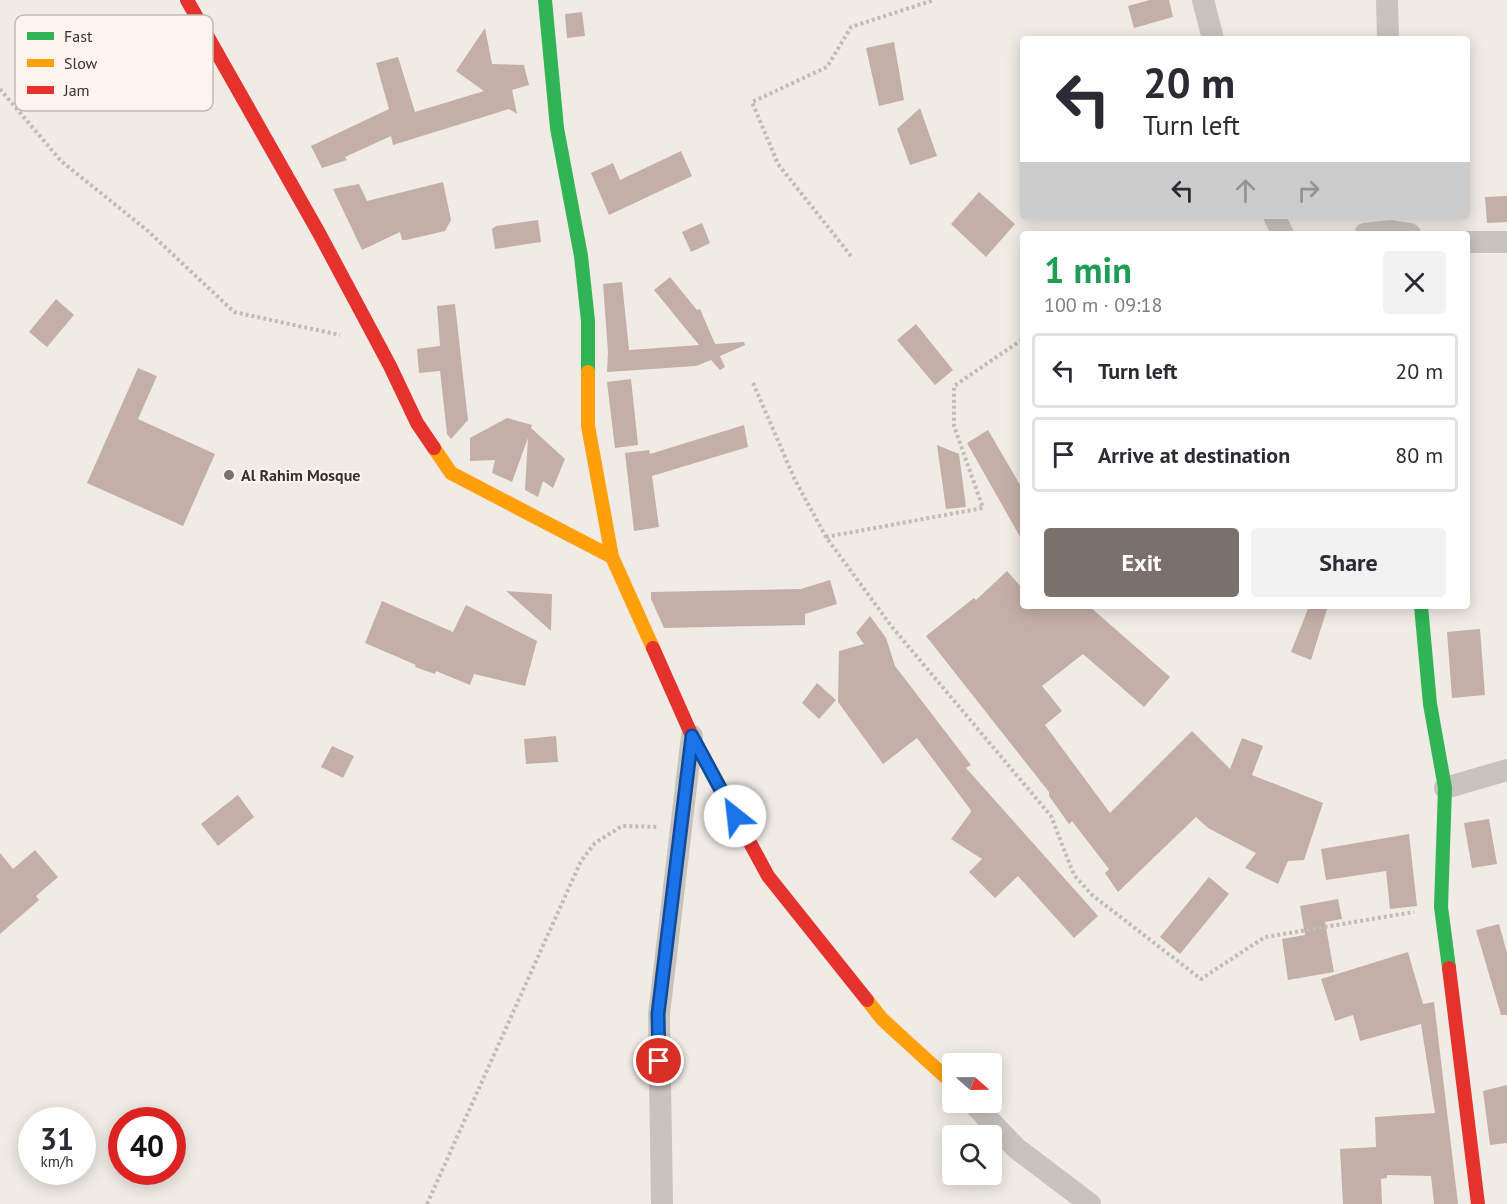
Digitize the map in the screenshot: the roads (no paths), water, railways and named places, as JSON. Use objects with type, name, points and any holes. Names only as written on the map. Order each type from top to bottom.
[{"type":"street","points":[[187,0],[196,15]]},
{"type":"street","points":[[545,0],[557,128],[581,256],[588,321],[588,426],[612,557],[692,736],[768,876],[882,1019],[942,1074]]},
{"type":"street","points":[[1203,0],[1211,36]]},
{"type":"street","points":[[1387,0],[1388,36]]},
{"type":"street","points":[[213,46],[325,243],[390,366],[417,423],[451,472],[612,557]]},
{"type":"street","points":[[1379,231],[1397,227]]},
{"type":"street","points":[[1470,242],[1507,242]]},
{"type":"street","points":[[1421,609],[1430,704],[1444,788],[1441,907],[1478,1204]]},
{"type":"street","points":[[662,1204],[658,1014],[692,736]]},
{"type":"street","points":[[1444,788],[1507,770]]},
{"type":"street","points":[[983,1113],[1016,1148],[1090,1204]]},
{"type":"place","name":"Al Rahim Mosque","points":[[229,475]]}]
